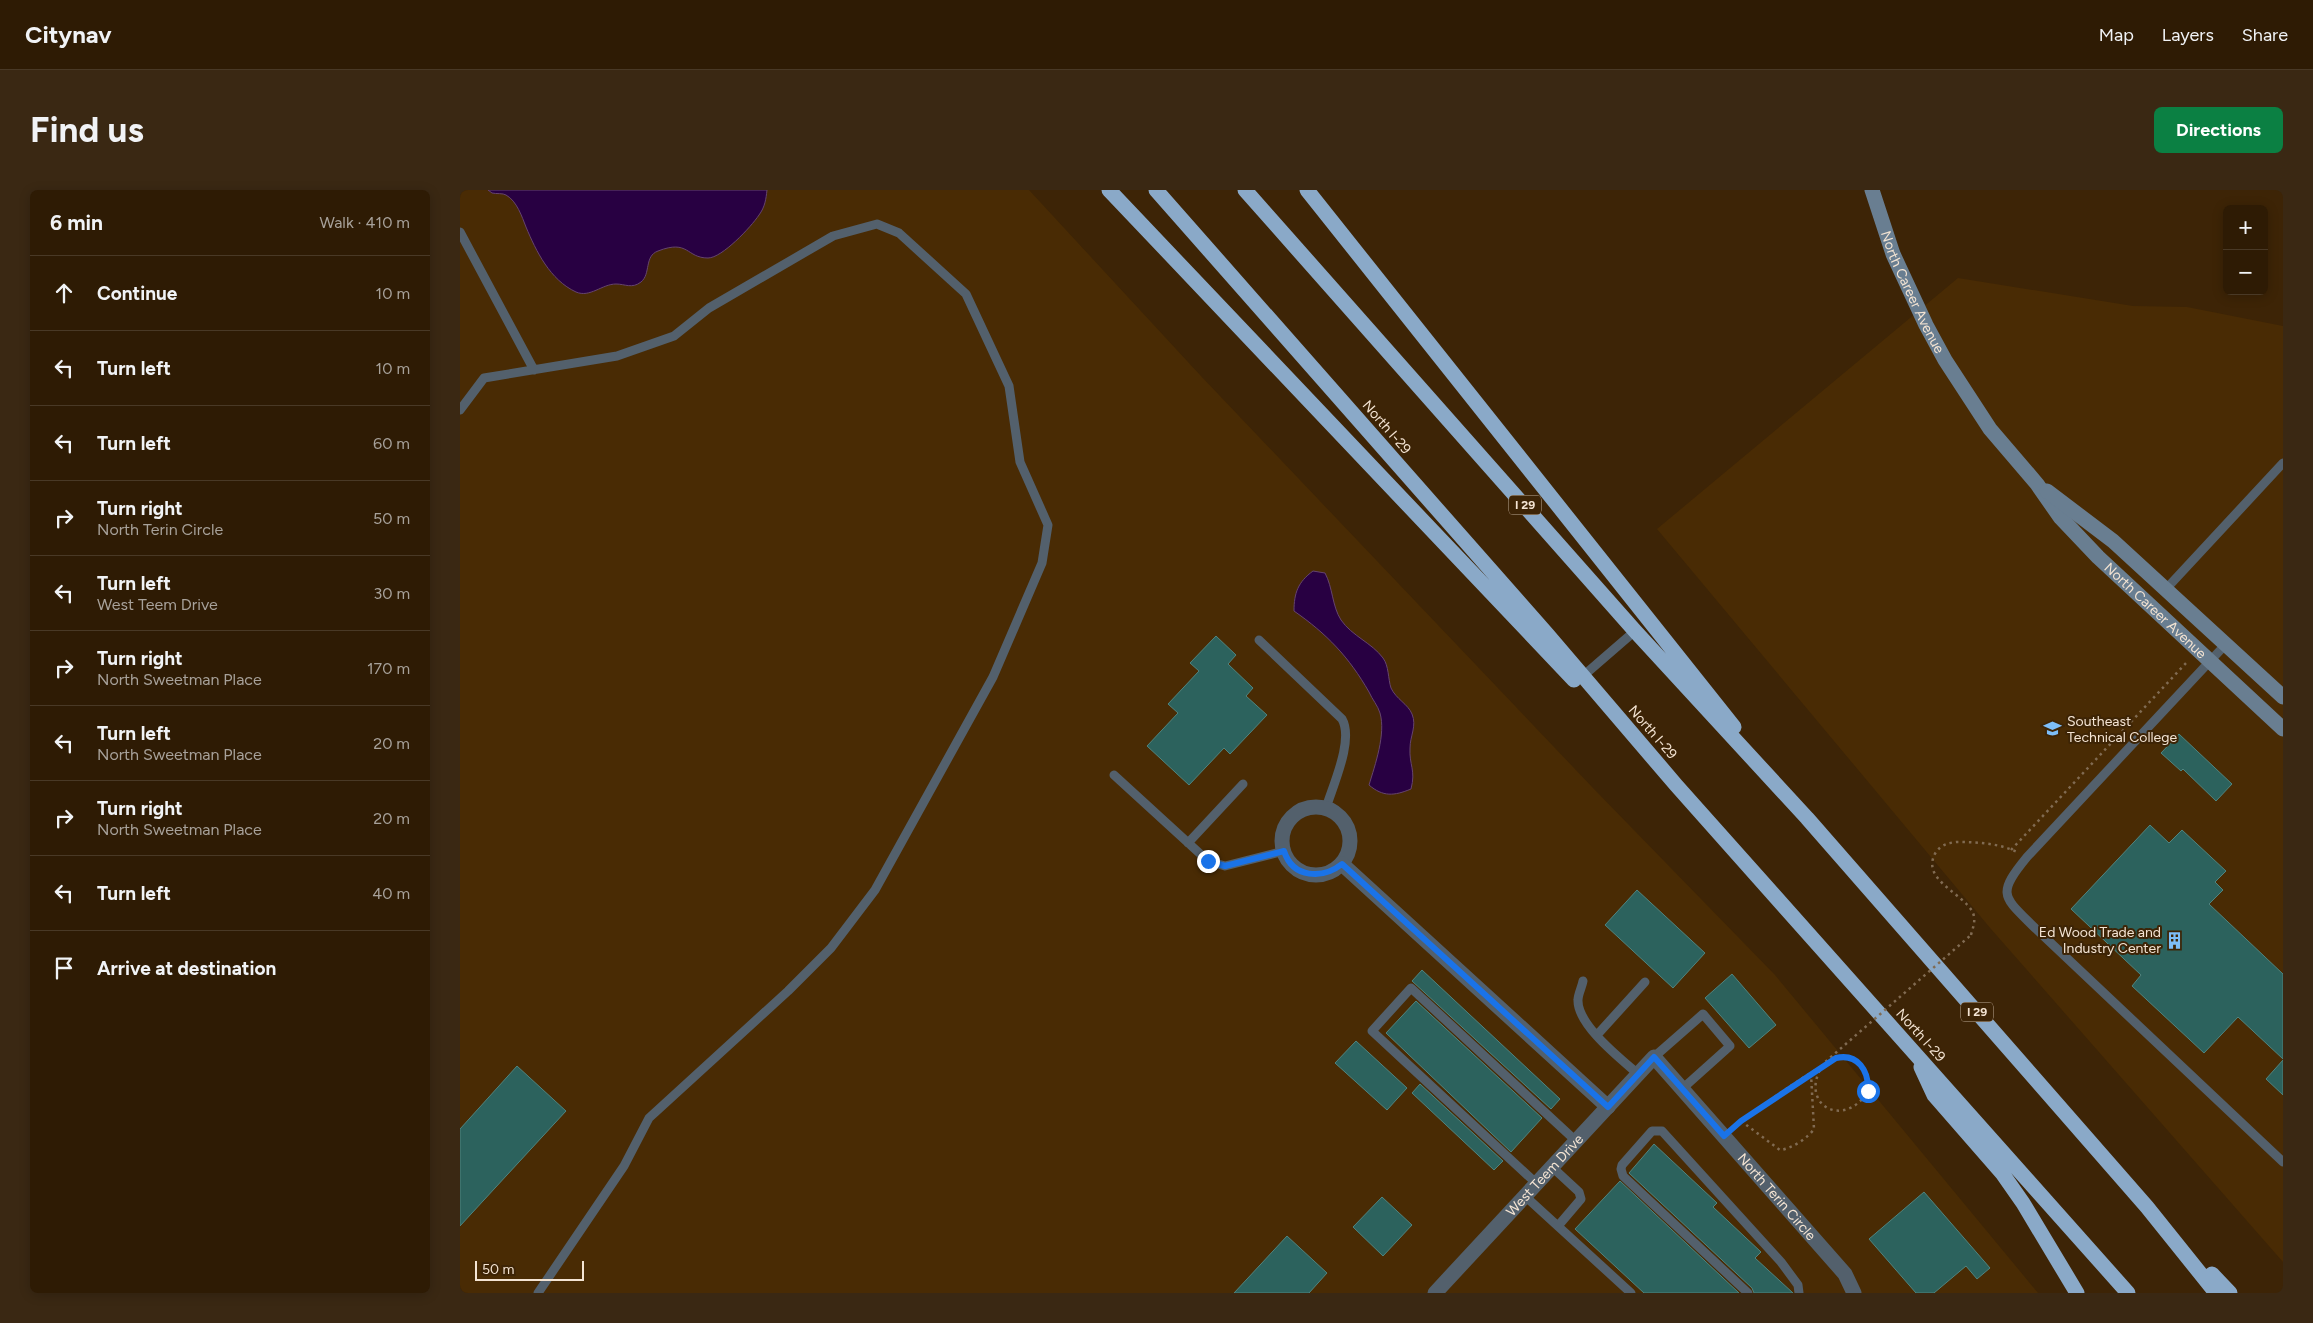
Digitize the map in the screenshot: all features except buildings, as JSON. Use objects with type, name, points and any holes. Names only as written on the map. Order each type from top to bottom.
[{"type":"highway","points":[[1108,190],[1510,614],[1676,785]]},
{"type":"highway","name":"North I-29","points":[[1156,190],[1583,676],[1676,785],[2128,1293]]},
{"type":"highway","name":"I 29","points":[[1245,190],[1635,631],[1807,818],[2148,1207],[2216,1293]]},
{"type":"highway","points":[[1307,190],[1807,818]]},
{"type":"highway","points":[[1914,1052],[1934,1095],[2002,1173],[2077,1293]]},
{"type":"highway","points":[[2148,1207],[2230,1293]]},
{"type":"street","name":"North Career Avenue","points":[[1872,190],[1893,254],[1909,290],[1945,360],[1990,429],[2037,484],[2060,516],[2098,557],[2283,729]]},
{"type":"street","name":"North Career Avenue","points":[[2037,484],[2113,541],[2283,697]]},
{"type":"street","points":[[1326,808],[1336,813],[1344,821],[1349,831],[1350,848],[1342,864],[1334,871],[1312,875],[1301,872],[1292,865],[1284,851],[1283,834],[1287,824],[1294,815],[1304,809],[1326,808]]},
{"type":"street","points":[[1342,864],[1608,1107]]},
{"type":"street","name":"West Teem Drive","points":[[1435,1293],[1654,1057]]},
{"type":"street","name":"North Terin Circle","points":[[1654,1057],[1844,1274],[1854,1293]]},
{"type":"lane","points":[[460,410],[484,378],[617,356],[674,336],[708,308],[833,236],[877,224],[899,233],[966,294],[1009,386],[1020,462],[1048,525],[1042,563],[993,677],[875,890],[831,948],[788,991],[649,1118],[624,1166],[538,1293]]},
{"type":"lane","points":[[460,232],[534,370]]},
{"type":"lane","points":[[2166,588],[2283,463]]},
{"type":"lane","points":[[1583,676],[1635,631]]},
{"type":"lane","points":[[1259,640],[1345,724],[1347,739],[1326,808]]},
{"type":"lane","points":[[2226,644],[2027,857],[2008,881],[2006,889],[2013,906],[2035,928],[2283,1162]]},
{"type":"lane","points":[[1114,775],[1208,861],[1225,866],[1284,851]]},
{"type":"lane","points":[[1188,843],[1243,784]]},
{"type":"lane","points":[[1583,981],[1578,1000],[1580,1012],[1597,1035],[1638,1074]]},
{"type":"lane","points":[[1597,1035],[1645,982]]},
{"type":"lane","points":[[1537,1184],[1372,1031],[1398,1002],[1411,988],[1576,1141]]},
{"type":"lane","points":[[1654,1057],[1704,1014],[1730,1046],[1682,1089]]},
{"type":"lane","points":[[1748,1293],[1624,1176],[1621,1169],[1622,1165],[1652,1131],[1659,1130],[1669,1139],[1781,1262],[1798,1285],[1799,1293]]},
{"type":"lane","points":[[1552,1167],[1579,1192],[1581,1199],[1558,1226]]},
{"type":"lane","points":[[1525,1196],[1631,1293]]},
{"type":"path","points":[[1724,1136],[1741,1121],[1811,1074],[1836,1058],[1843,1056],[1852,1059],[1866,1070],[1869,1080],[1868,1091],[1854,1108],[1843,1111],[1831,1110],[1816,1096],[1814,1085],[1817,1074],[1824,1063],[1971,935],[1975,920],[1973,912],[1937,877],[1933,863],[1936,853],[1942,846],[1951,842],[1992,844],[2011,850],[2199,650]]},
{"type":"path","points":[[1741,1121],[1780,1150],[1786,1149],[1811,1134],[1814,1129],[1811,1074]]},
{"type":"shaded area","points":[[460,190],[1029,190],[1200,375],[1593,788],[1775,975],[2038,1293],[460,1293]]},
{"type":"shaded area","points":[[488,190],[767,190],[764,206],[750,227],[728,248],[714,257],[701,257],[682,248],[668,248],[654,253],[649,261],[644,279],[638,284],[632,286],[616,284],[591,292],[581,293],[567,287],[545,264],[534,246],[521,214],[513,201],[505,194],[492,193]]},
{"type":"shaded area","name":"Southeast Technical College","points":[[1958,278],[2133,306],[2187,307],[2283,326],[2283,1262],[1991,929],[1657,529]]},
{"type":"shaded area","points":[[1313,571],[1325,573],[1341,620],[1383,658],[1391,688],[1412,714],[1414,727],[1410,744],[1410,759],[1413,772],[1411,789],[1389,794],[1379,792],[1369,785],[1381,740],[1380,713],[1361,679],[1345,657],[1317,628],[1294,611],[1298,588]]},
{"type":"place","name":"Southeast Technical College","points":[[2053,729]]},
{"type":"place","name":"Ed Wood Trade and Industry Center","points":[[2175,940]]},
{"type":"route","points":[[1208,861],[1225,866],[1247,862],[1284,851],[1292,865],[1301,872],[1312,875],[1334,871],[1342,864],[1608,1107],[1654,1057],[1724,1136],[1741,1121],[1836,1058],[1843,1056],[1852,1059],[1866,1070],[1869,1080],[1868,1091]]}]
